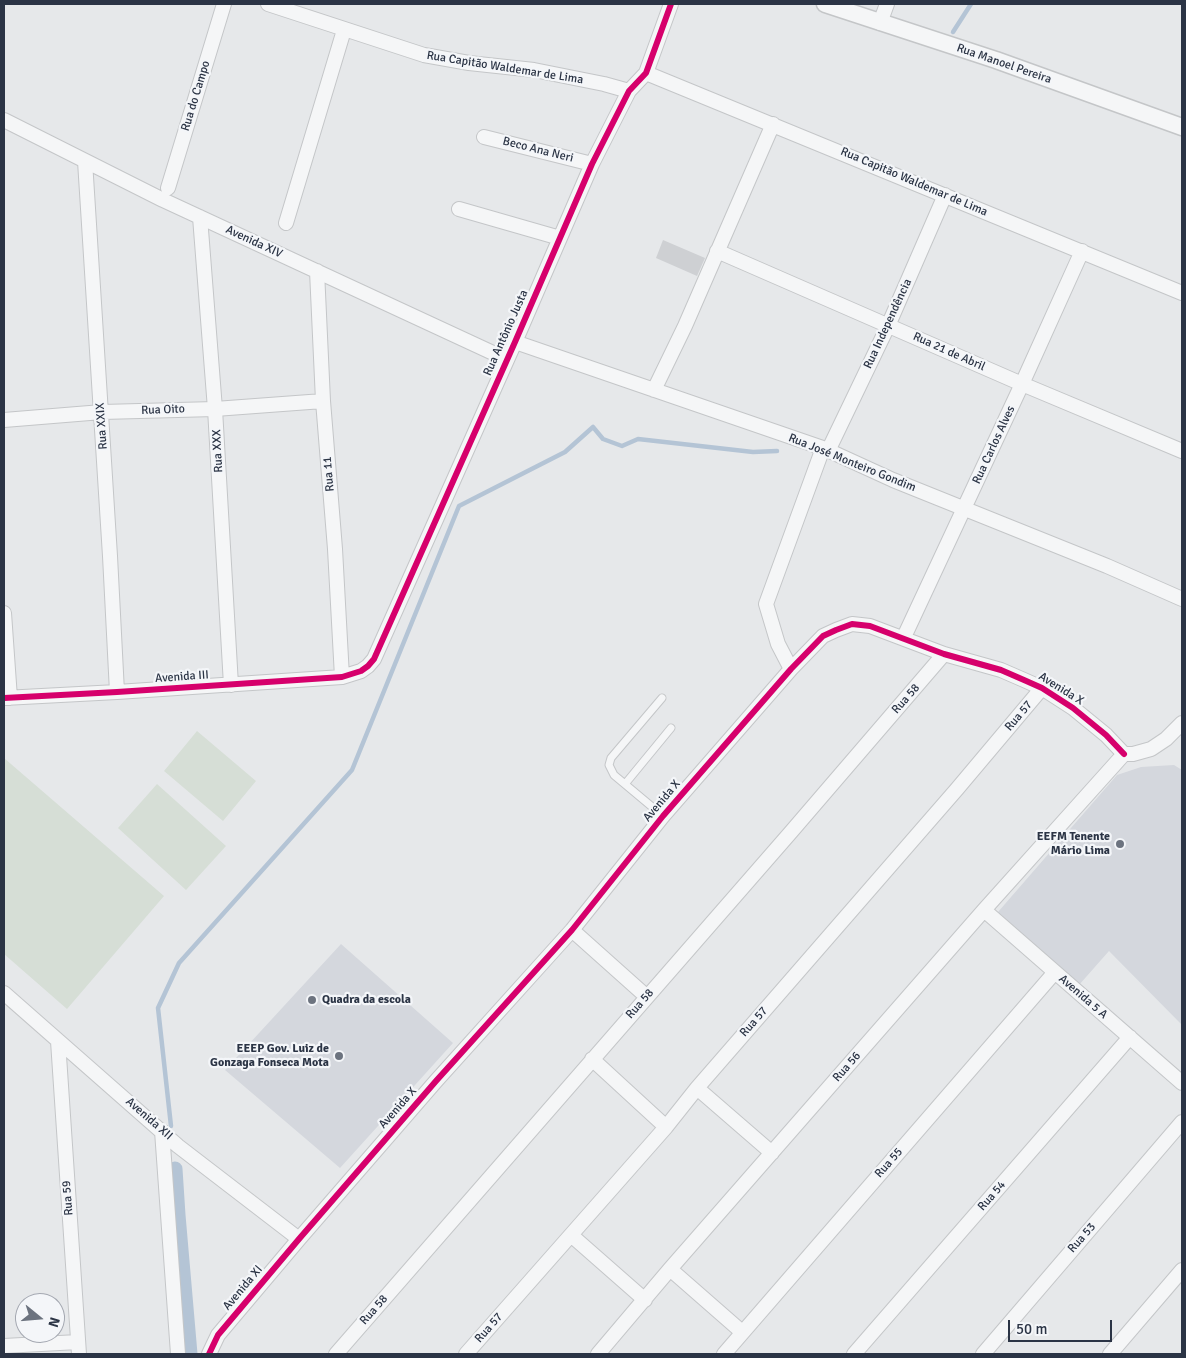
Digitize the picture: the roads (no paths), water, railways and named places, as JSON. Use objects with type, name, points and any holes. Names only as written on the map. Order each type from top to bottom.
[{"type":"street","name":"Rua do Campo","points":[[168,188],[224,4]]},
{"type":"street","name":"Rua Capitão Waldemar de Lima","points":[[268,4],[424,55],[469,63],[534,70],[596,82],[629,91]]},
{"type":"street","name":"Rua Antônio Justa","points":[[361,671],[374,658],[592,164],[629,91],[646,73],[671,4]]},
{"type":"street","name":"Rua Manoel Pereira","points":[[825,4],[988,58],[1182,128]]},
{"type":"street","points":[[880,22],[887,4]]},
{"type":"street","points":[[286,223],[344,30]]},
{"type":"street","name":"Rua Capitão Waldemar de Lima","points":[[646,73],[1182,293]]},
{"type":"street","name":"Avenida XIV","points":[[4,120],[200,217],[506,359]]},
{"type":"street","points":[[654,390],[685,326],[773,124]]},
{"type":"street","name":"Beco Ana Neri","points":[[484,137],[592,164]]},
{"type":"street","name":"Rua XXIX","points":[[85,160],[102,412],[117,692]]},
{"type":"street","name":"Rua Independência","points":[[791,669],[778,644],[766,604],[825,450],[888,326],[945,195]]},
{"type":"street","points":[[459,209],[560,238]]},
{"type":"street","name":"Rua XXX","points":[[200,217],[215,408],[231,685]]},
{"type":"street","name":"Rua 21 de Abril","points":[[717,251],[802,290],[1182,451]]},
{"type":"street","name":"Rua Carlos Alves","points":[[904,638],[1082,251]]},
{"type":"street","name":"Rua 11","points":[[317,271],[323,401],[335,549],[342,677]]},
{"type":"street","name":"Rua José Monteiro Gondim","points":[[515,342],[825,450],[1182,599]]},
{"type":"street","name":"Rua Oito","points":[[4,420],[102,412],[215,408],[323,401]]},
{"type":"street","points":[[4,613],[7,698]]},
{"type":"street","name":"Avenida X","points":[[299,1239],[436,1081],[572,930],[663,816],[791,669],[823,636],[852,624],[870,626],[944,654],[1001,670],[1042,688],[1073,708],[1106,735],[1124,754]]},
{"type":"street","name":"Rua 58","points":[[336,1354],[944,654]]},
{"type":"street","name":"Avenida III","points":[[7,698],[342,677],[361,671]]},
{"type":"street","name":"Rua 57","points":[[466,1354],[666,1127],[697,1088],[958,789],[1042,688]]},
{"type":"street","points":[[1124,754],[1133,754],[1151,748],[1166,739],[1182,723]]},
{"type":"street","name":"Rua 56","points":[[598,1354],[984,910],[1124,754]]},
{"type":"street","name":"Avenida 5 A","points":[[984,910],[1182,1083]]},
{"type":"street","points":[[572,930],[647,997]]},
{"type":"street","name":"Rua 55","points":[[724,1354],[1055,972]]},
{"type":"street","name":"Avenida XII","points":[[4,993],[178,1146],[299,1239]]},
{"type":"street","name":"Rua 54","points":[[854,1354],[1130,1037]]},
{"type":"street","name":"Rua 59","points":[[58,1041],[78,1348]]},
{"type":"street","points":[[592,1060],[666,1127]]},
{"type":"street","points":[[697,1088],[772,1153]]},
{"type":"street","name":"Rua 53","points":[[982,1354],[1182,1122]]},
{"type":"street","points":[[162,1130],[178,1354]]},
{"type":"street","points":[[571,1235],[645,1300]]},
{"type":"street","name":"Avenida XI","points":[[209,1354],[218,1335],[299,1239]]},
{"type":"street","points":[[670,1269],[742,1332]]},
{"type":"street","points":[[1110,1354],[1182,1270]]},
{"type":"street","points":[[4,1346],[78,1348]]},
{"type":"lane","points":[[662,698],[611,758],[610,765],[611,770],[624,784],[663,816]]},
{"type":"lane","points":[[624,784],[671,728]]},
{"type":"waterway","points":[[953,32],[971,4]]},
{"type":"waterway","points":[[171,1126],[158,1008],[179,963],[352,770],[459,506],[565,452],[593,427],[603,439],[622,446],[638,439],[753,452],[777,451]]},
{"type":"waterway","points":[[175,1169],[190,1354]]},
{"type":"place","name":"EEFM Tenente Mário Lima","points":[[1120,844]]},
{"type":"place","name":"Quadra da escola","points":[[312,1000]]},
{"type":"place","name":"EEEP Gov. Luiz de Gonzaga Fonseca Mota","points":[[339,1056]]}]
